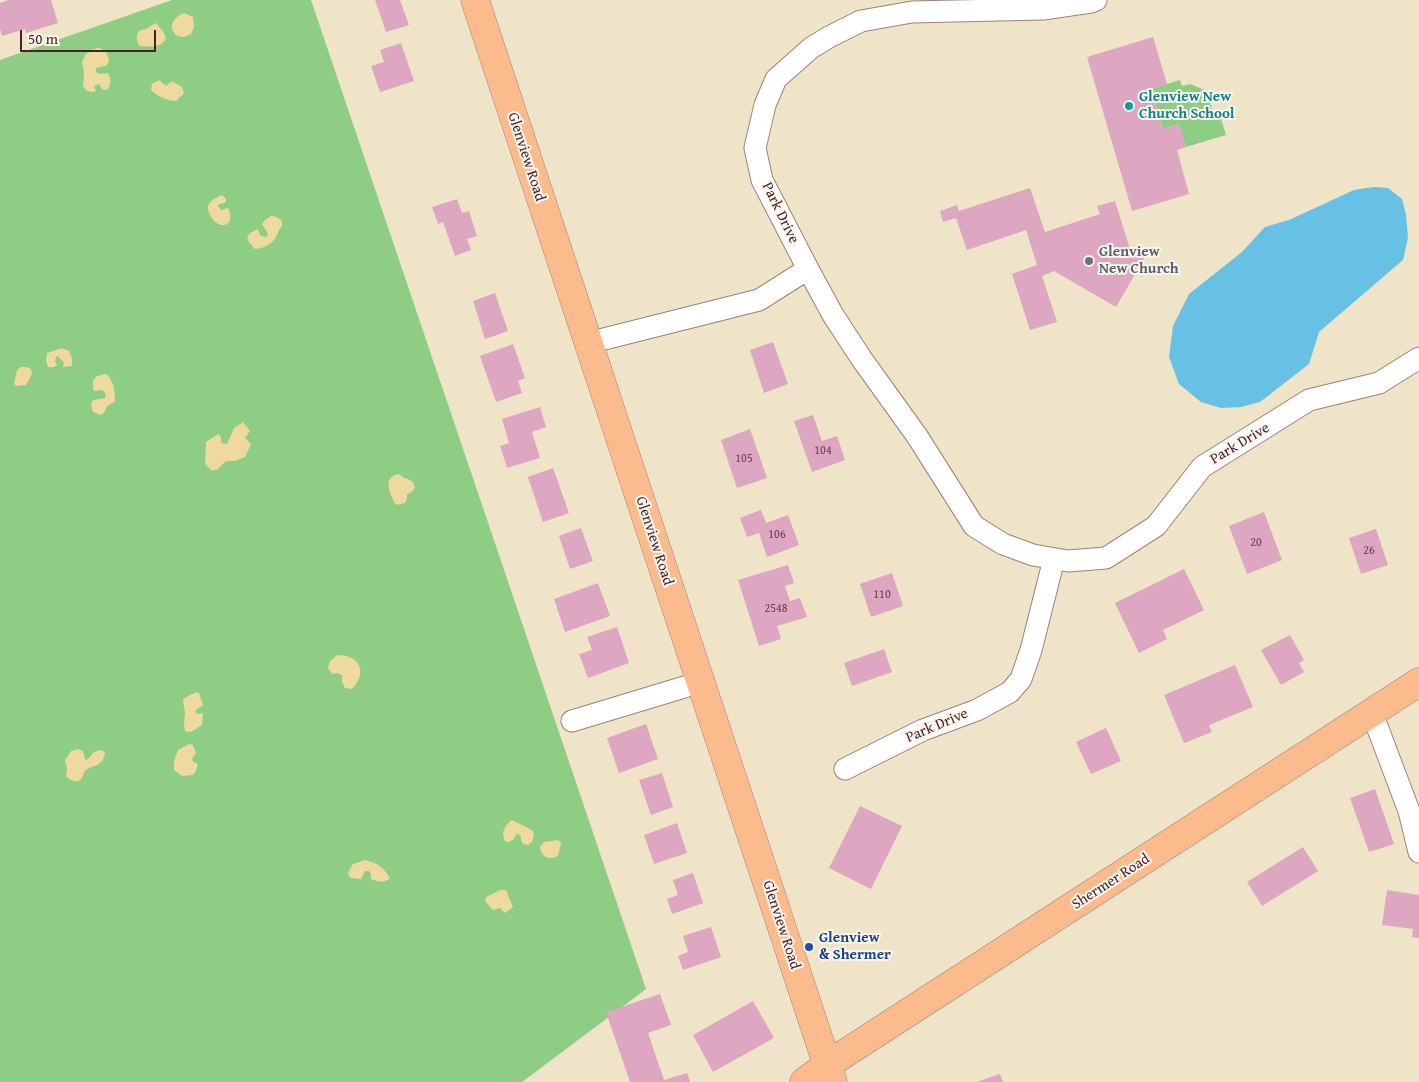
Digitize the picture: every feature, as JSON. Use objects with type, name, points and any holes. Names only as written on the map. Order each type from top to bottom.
[{"type":"main road","name":"Glenview Road","points":[[475,0],[830,1074]]},
{"type":"main road","name":"Shermer Road","points":[[804,1082],[830,1074],[1419,682]]},
{"type":"street","name":"Park Drive","points":[[1096,0],[1043,8],[912,12],[861,21],[811,48],[776,79],[765,105],[755,148],[762,180],[833,315],[861,358],[917,436],[974,526],[1003,544],[1033,555],[1068,561],[1106,558],[1156,526],[1202,467],[1310,400],[1379,383],[1419,358]]},
{"type":"street","points":[[588,343],[759,300],[808,269]]},
{"type":"street","name":"Park Drive","points":[[845,769],[923,730],[977,710],[1010,692],[1020,679],[1031,650],[1054,559]]},
{"type":"street","points":[[572,721],[701,682]]},
{"type":"street","points":[[1372,713],[1409,811],[1419,852]]},
{"type":"green space","points":[[172,0],[311,0],[646,989],[522,1082],[0,1082],[0,60]]},
{"type":"green space","points":[[1180,80],[1182,86],[1190,84],[1207,91],[1213,113],[1219,112],[1226,135],[1186,147],[1179,124],[1163,129],[1151,89]]},
{"type":"sand","points":[[184,13],[193,17],[194,27],[191,34],[184,37],[177,36],[172,26],[174,20]]},
{"type":"sand","points":[[156,23],[166,38],[162,44],[147,47],[140,46],[137,38],[138,32]]},
{"type":"sand","points":[[98,48],[106,53],[109,62],[106,66],[96,68],[96,72],[99,74],[108,73],[110,83],[108,89],[105,90],[99,84],[94,86],[96,91],[92,92],[87,91],[83,86],[84,73],[82,62],[86,54]]},
{"type":"sand","points":[[159,80],[166,86],[172,81],[182,87],[184,93],[176,101],[159,96],[151,90],[152,84]]},
{"type":"sand","points":[[222,195],[226,202],[218,205],[219,208],[221,210],[228,208],[230,214],[229,223],[226,225],[218,224],[208,211],[210,202]]},
{"type":"sand","points":[[271,216],[277,217],[282,221],[282,226],[275,240],[264,247],[255,249],[247,237],[258,229],[260,235],[266,237],[268,234],[262,224]]},
{"type":"sand","points":[[62,348],[69,351],[72,366],[63,367],[64,363],[58,356],[55,361],[57,365],[48,367],[46,361],[47,353]]},
{"type":"sand","points":[[21,367],[31,369],[32,374],[26,385],[16,386],[14,384],[17,370]]},
{"type":"sand","points":[[106,374],[112,383],[115,402],[107,406],[101,415],[93,412],[91,404],[93,400],[105,398],[106,394],[102,390],[93,390],[93,381],[97,376]]},
{"type":"sand","points":[[243,422],[250,431],[245,438],[251,444],[245,457],[235,461],[226,461],[218,469],[212,471],[205,464],[206,442],[218,434],[221,437],[221,443],[227,444],[234,428]]},
{"type":"sand","points":[[399,474],[413,482],[415,488],[407,494],[405,503],[396,505],[388,486],[390,478]]},
{"type":"sand","points":[[337,655],[351,658],[359,666],[360,677],[352,689],[345,688],[342,682],[342,675],[332,674],[328,668],[330,661]]},
{"type":"sand","points":[[197,692],[203,705],[195,712],[198,714],[203,713],[202,725],[191,732],[185,731],[183,700]]},
{"type":"sand","points":[[189,744],[193,745],[196,753],[192,758],[193,762],[198,764],[193,775],[182,776],[174,770],[174,761],[178,750]]},
{"type":"sand","points":[[78,749],[83,751],[87,760],[94,752],[101,750],[105,752],[100,763],[85,771],[81,779],[75,781],[66,776],[65,760],[71,751]]},
{"type":"sand","points":[[512,820],[532,830],[534,834],[532,842],[528,845],[523,844],[518,833],[512,840],[506,842],[503,836],[504,830]]},
{"type":"sand","points":[[558,840],[561,843],[558,856],[548,858],[544,856],[540,847],[544,842]]},
{"type":"sand","points":[[365,860],[380,866],[390,878],[384,881],[376,881],[371,879],[369,871],[365,871],[361,879],[350,878],[348,873],[353,864]]},
{"type":"sand","points":[[500,890],[506,890],[513,907],[505,913],[500,908],[493,910],[485,901],[486,897]]},
{"type":"water","points":[[1374,187],[1388,188],[1402,199],[1406,215],[1408,238],[1403,260],[1319,332],[1309,364],[1260,402],[1241,407],[1221,408],[1201,402],[1179,384],[1169,357],[1173,326],[1189,294],[1242,252],[1265,227],[1289,220],[1354,190]]},
{"type":"building","points":[[9,0],[51,0],[58,23],[26,33],[25,29],[2,36],[0,29],[0,3]]},
{"type":"building","points":[[375,0],[400,0],[409,25],[386,32]]},
{"type":"building","name":"Glenview New Church School","points":[[1153,37],[1167,84],[1151,89],[1163,129],[1179,124],[1186,147],[1177,150],[1189,194],[1132,211],[1087,57]]},
{"type":"building","points":[[401,43],[414,81],[380,92],[371,66],[384,62],[380,50]]},
{"type":"building","name":"Glenview New Church","points":[[1030,188],[1045,232],[1100,214],[1097,206],[1115,201],[1130,249],[1145,257],[1116,307],[1054,271],[1042,276],[1057,322],[1030,330],[1012,274],[1037,265],[1026,230],[967,250],[956,218],[943,222],[940,211],[957,205],[959,211]]},
{"type":"building","points":[[457,199],[462,213],[469,211],[477,236],[467,239],[471,250],[455,256],[443,222],[438,224],[432,207]]},
{"type":"building","points":[[495,293],[508,331],[485,339],[473,301]]},
{"type":"building","points":[[773,342],[788,384],[764,393],[750,350]]},
{"type":"building","points":[[513,344],[525,378],[518,381],[522,393],[496,402],[480,356]]},
{"type":"building","points":[[540,407],[546,427],[532,432],[540,458],[507,468],[500,446],[509,443],[502,419]]},
{"type":"building","points":[[813,415],[822,441],[837,436],[845,460],[812,472],[794,421]]},
{"type":"building","points":[[750,429],[767,478],[737,488],[721,440]]},
{"type":"building","points":[[553,468],[569,513],[543,522],[528,477]]},
{"type":"building","points":[[761,510],[766,523],[788,515],[799,545],[767,557],[759,533],[747,537],[740,518]]},
{"type":"building","points":[[1264,512],[1282,560],[1247,574],[1229,526]]},
{"type":"building","points":[[581,528],[593,561],[570,569],[559,536]]},
{"type":"building","points":[[1376,529],[1388,565],[1361,574],[1349,538]]},
{"type":"building","points":[[788,565],[794,583],[785,586],[790,601],[800,598],[807,617],[777,626],[781,639],[759,646],[738,580]]},
{"type":"building","points":[[1184,569],[1204,610],[1163,630],[1167,639],[1139,653],[1115,603]]},
{"type":"building","points":[[892,573],[903,606],[871,617],[860,584]]},
{"type":"building","points":[[598,583],[610,616],[565,632],[554,599]]},
{"type":"building","points":[[617,627],[629,663],[588,678],[579,654],[592,650],[587,637]]},
{"type":"building","points":[[1290,635],[1304,660],[1299,663],[1304,672],[1281,685],[1261,650]]},
{"type":"building","points":[[884,649],[892,672],[852,686],[844,663]]},
{"type":"building","points":[[1235,665],[1253,707],[1209,725],[1212,732],[1184,743],[1164,695]]},
{"type":"building","points":[[646,724],[658,759],[619,773],[607,738]]},
{"type":"building","points":[[1106,728],[1121,761],[1091,774],[1076,742]]},
{"type":"building","points":[[662,773],[673,807],[651,815],[639,780]]},
{"type":"building","points":[[1375,789],[1394,844],[1369,852],[1350,798]]},
{"type":"building","points":[[860,806],[902,826],[871,889],[829,868]]},
{"type":"building","points":[[677,823],[687,853],[654,864],[644,835]]},
{"type":"building","points":[[1303,847],[1318,871],[1262,906],[1247,882]]},
{"type":"building","points":[[693,873],[703,903],[672,914],[667,899],[678,895],[673,880]]},
{"type":"building","points":[[1387,890],[1419,895],[1419,938],[1412,937],[1413,929],[1382,925]]},
{"type":"building","points":[[711,927],[721,957],[683,970],[678,956],[688,952],[683,936]]},
{"type":"building","points":[[660,994],[671,1025],[648,1033],[664,1080],[687,1073],[690,1082],[630,1082],[606,1012]]},
{"type":"building","points":[[753,1001],[774,1038],[713,1072],[693,1035]]},
{"type":"building","points":[[1000,1074],[1003,1082],[977,1082]]},
{"type":"place","name":"Glenview New Church School","points":[[1129,106]]},
{"type":"place","name":"Glenview New Church","points":[[1089,261]]},
{"type":"place","name":"Glenview & Shermer","points":[[809,947]]}]
